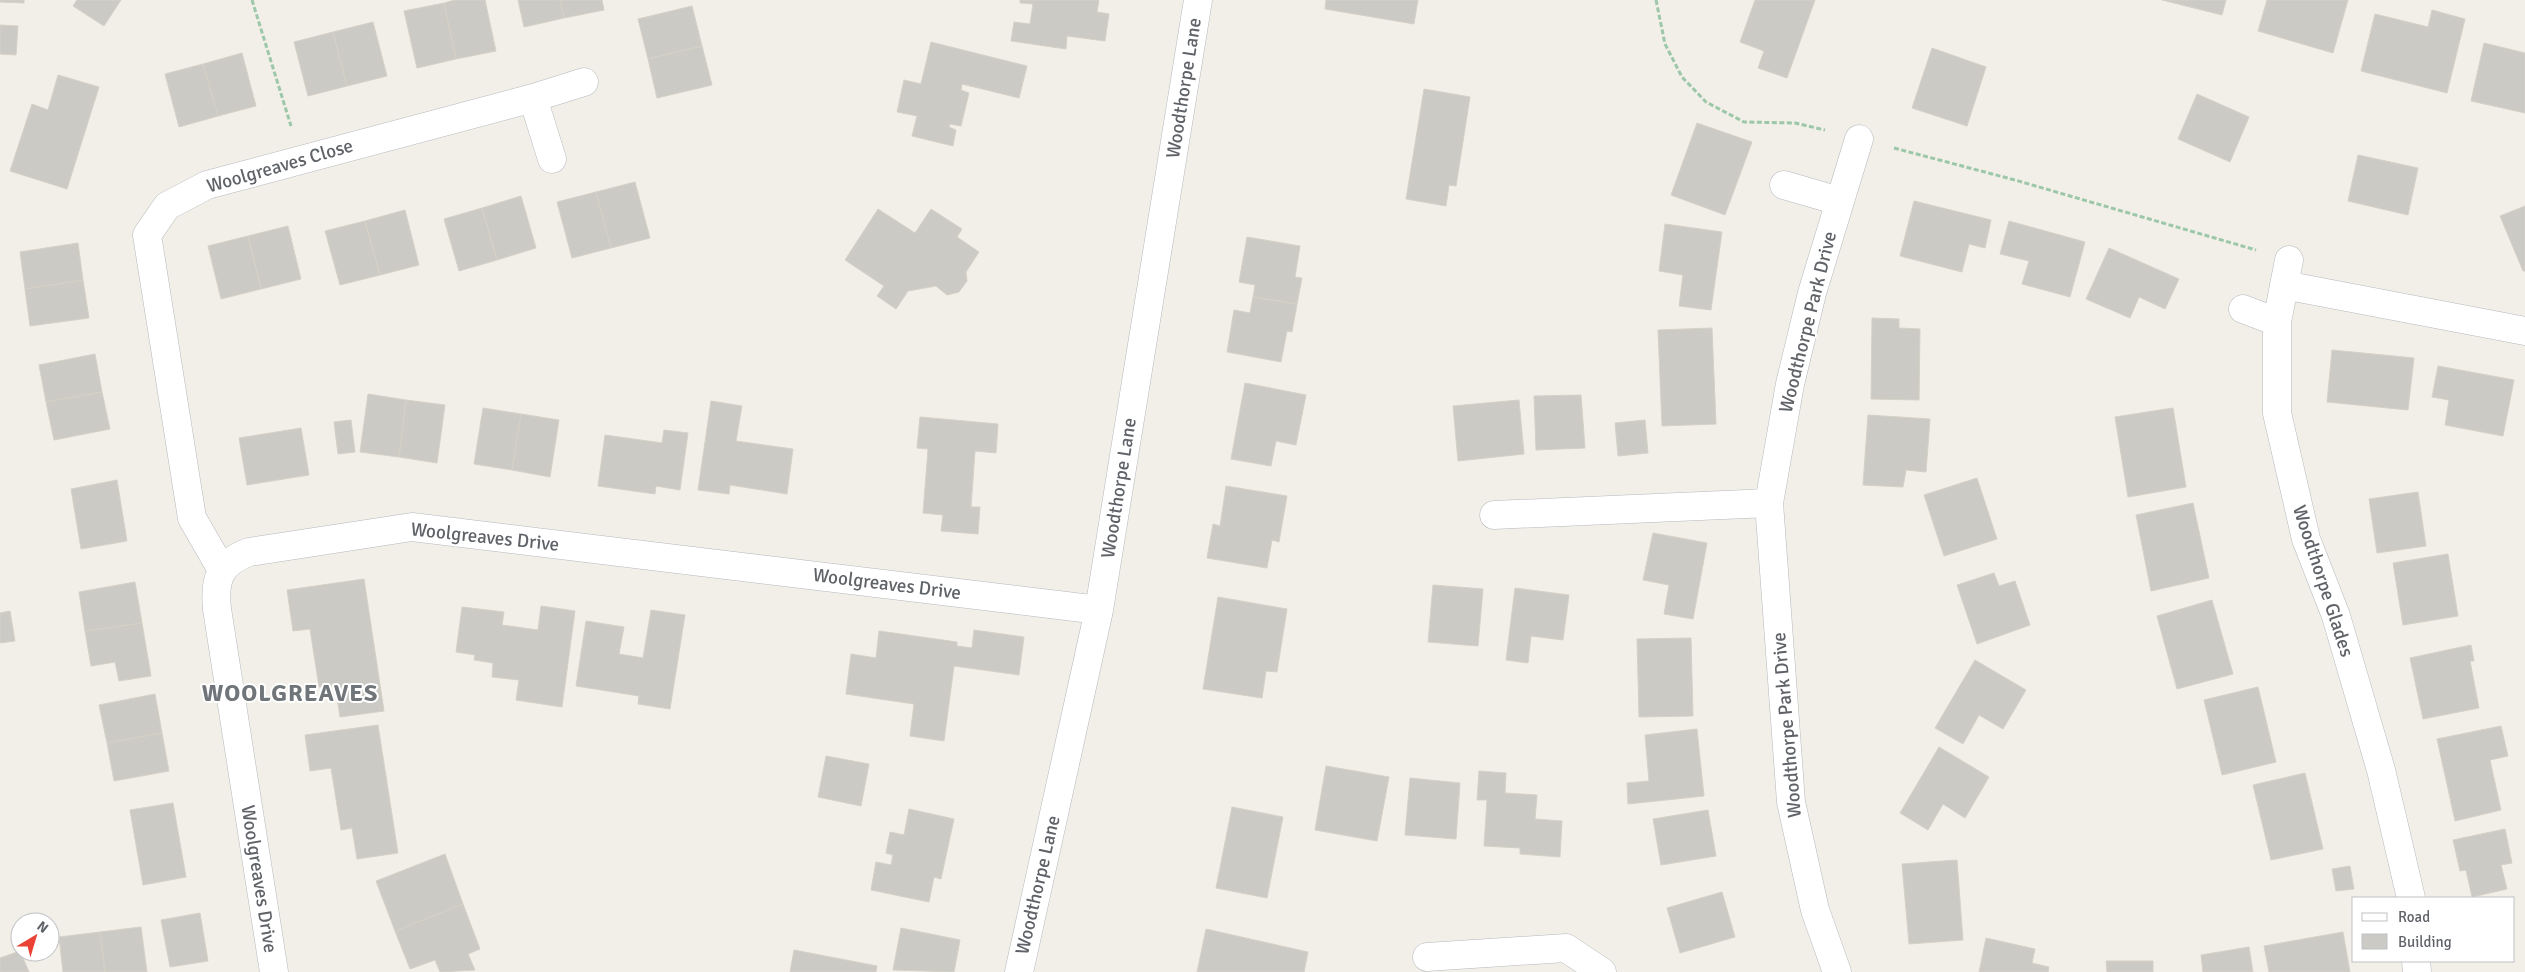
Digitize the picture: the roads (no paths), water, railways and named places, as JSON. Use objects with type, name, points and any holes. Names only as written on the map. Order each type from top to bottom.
[{"type":"street","name":"Woodthorpe Lane","points":[[1018,972],[1099,610],[1198,0]]},
{"type":"street","name":"Woolgreaves Close","points":[[222,570],[192,518],[148,235],[167,206],[207,185],[533,98],[584,82]]},
{"type":"street","points":[[533,98],[552,160]]},
{"type":"street","name":"Woodthorpe Park Drive","points":[[1837,972],[1816,910],[1791,802],[1769,503],[1790,384],[1812,293],[1859,139]]},
{"type":"street","points":[[1784,185],[1839,201]]},
{"type":"street","name":"Woodthorpe Glades","points":[[2411,897],[2381,770],[2336,616],[2306,539],[2277,414],[2277,322],[2287,272],[2525,331]]},
{"type":"street","points":[[2243,309],[2277,322]]},
{"type":"street","points":[[1494,515],[1769,503]]},
{"type":"street","name":"Woolgreaves Drive","points":[[274,972],[217,609],[215,586],[222,570],[234,558],[249,552],[412,527],[1099,610]]},
{"type":"street","points":[[1428,957],[1566,948],[1602,972]]},
{"type":"district","name":"WOOLGREAVES","points":[[290,693]]}]
